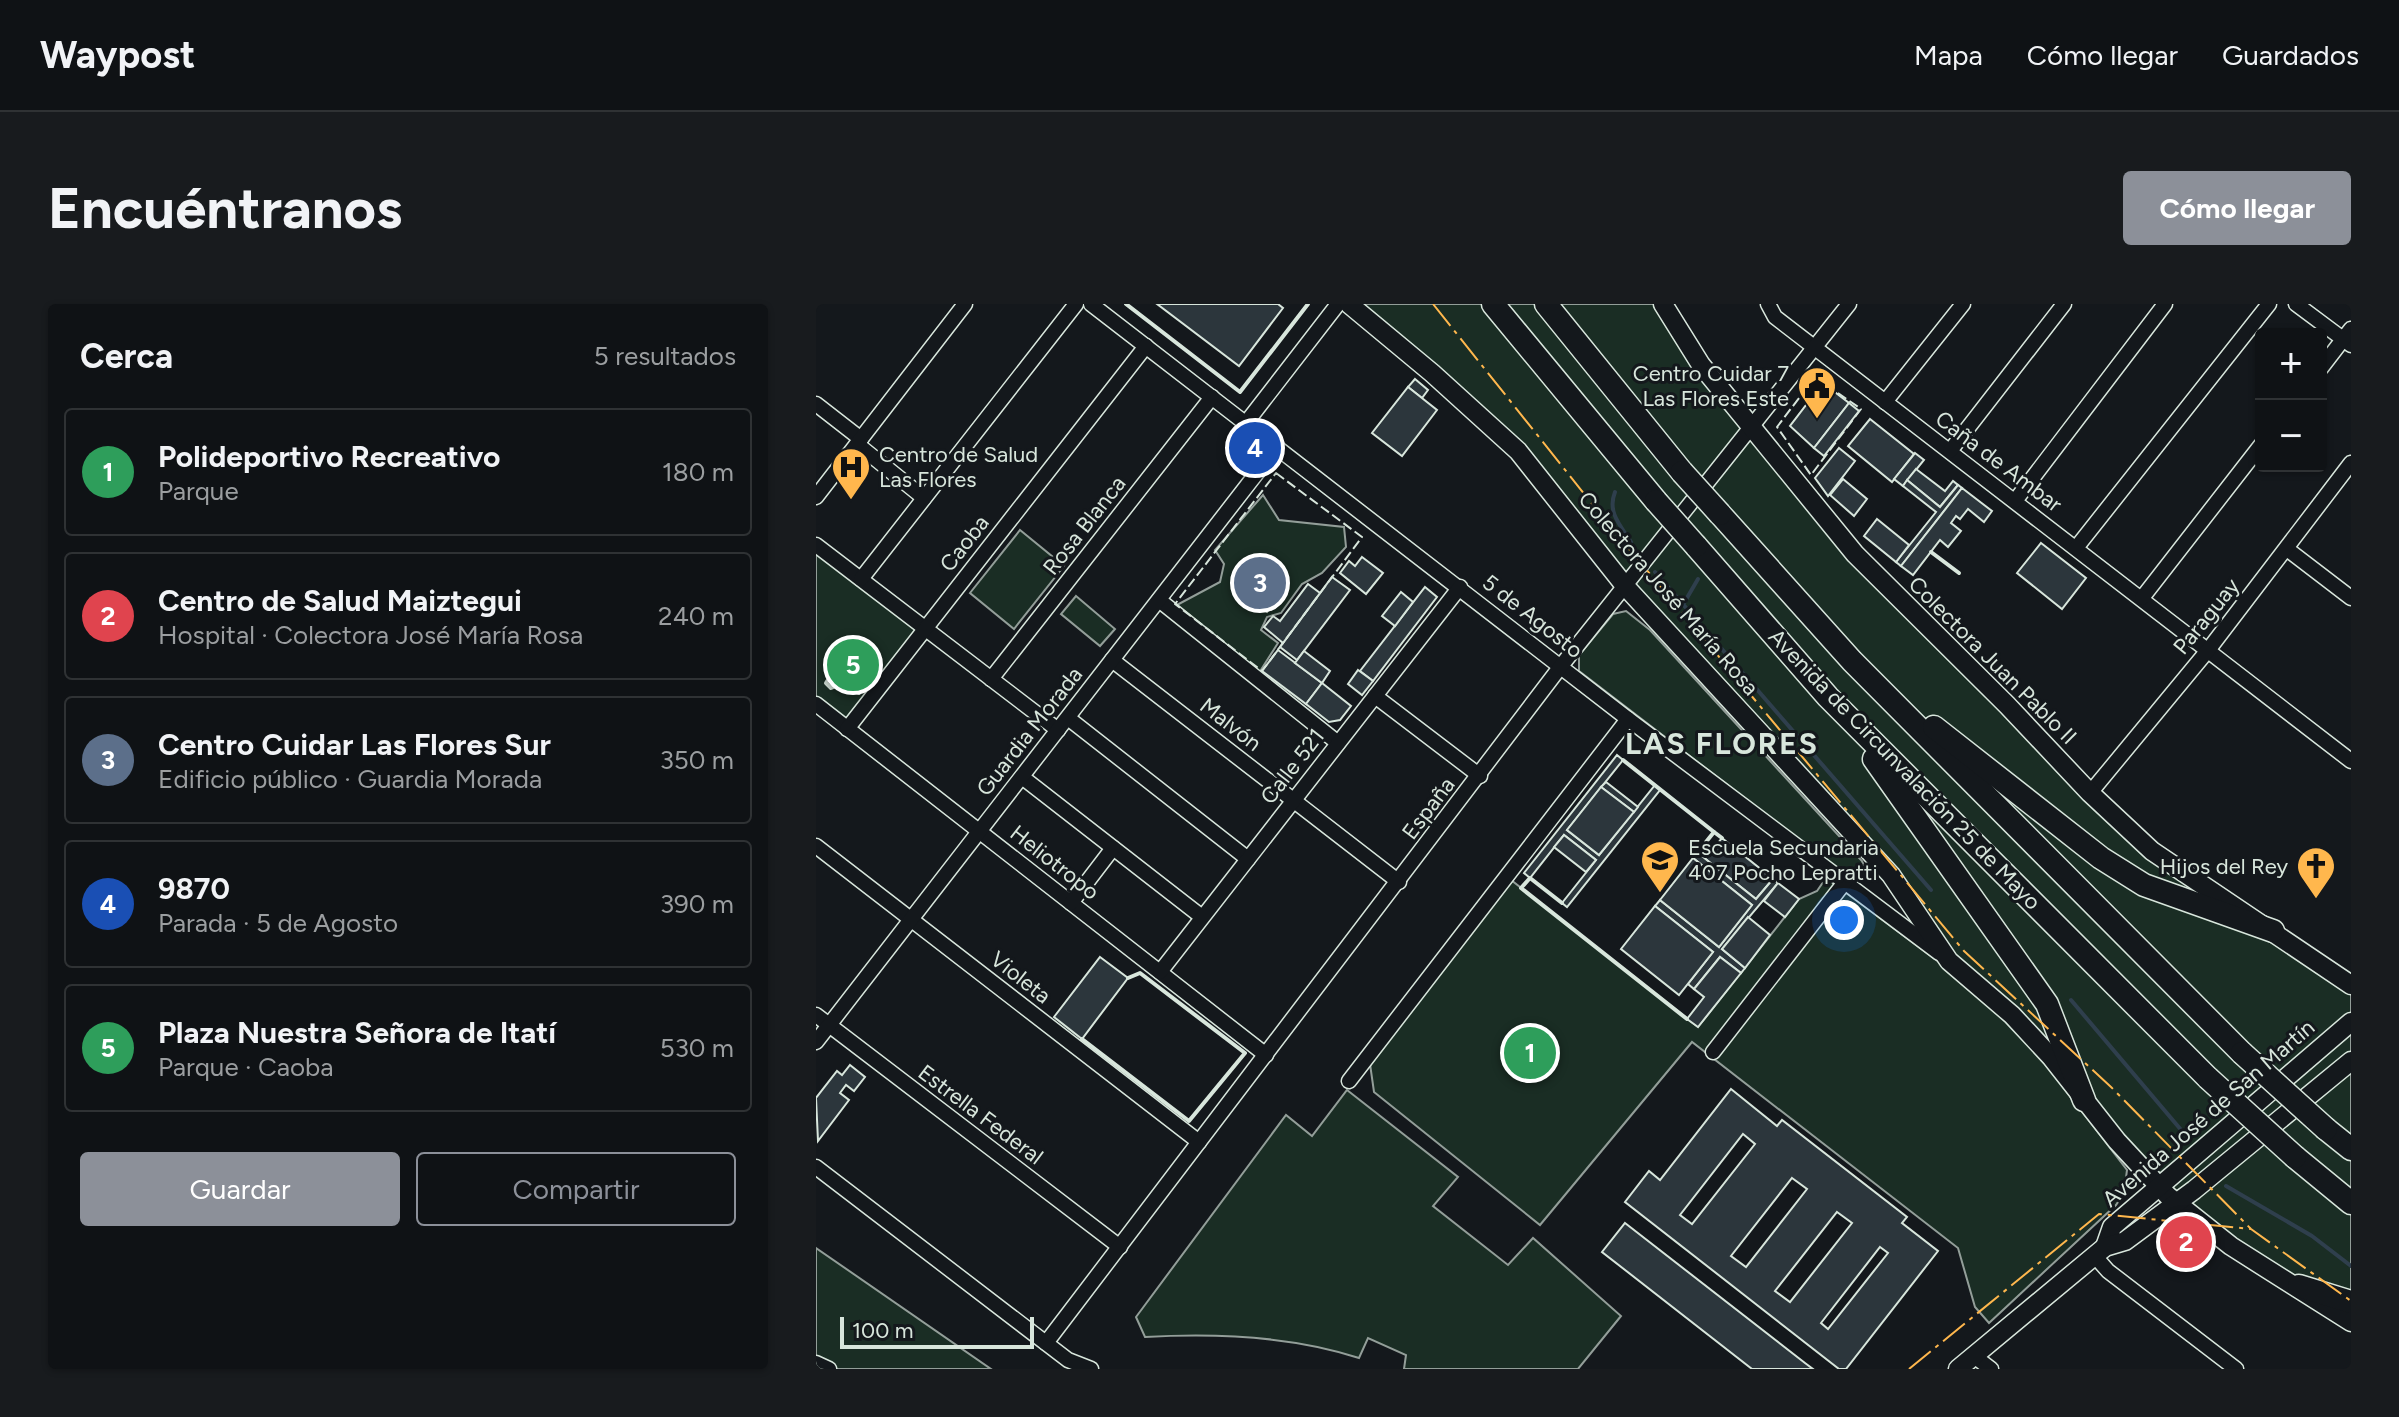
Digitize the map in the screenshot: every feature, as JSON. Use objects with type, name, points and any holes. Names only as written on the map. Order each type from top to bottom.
[{"type":"highway","name":"Avenida de Circunvalación 25 de Mayo","points":[[1493,304],[1656,501],[1828,697],[2208,1078],[2351,1203]]},
{"type":"highway","name":"Avenida de Circunvalación 25 de Mayo","points":[[1546,304],[1682,472],[1852,661],[2242,1053],[2351,1149]]},
{"type":"highway","points":[[1852,661],[2112,865],[2168,895],[2273,931]]},
{"type":"highway","points":[[1828,697],[1918,817],[2047,1004],[2084,1100]]},
{"type":"highway","points":[[2299,1286],[2351,1302]]},
{"type":"main road","name":"Colectora José María Rosa","points":[[1349,304],[1496,428],[1625,586],[1891,875],[1949,961],[2012,1015],[2159,1186],[2231,1246],[2299,1286],[2351,1322]]},
{"type":"main road","name":"Colectora Juan Pablo II","points":[[1663,304],[1701,365],[1855,554],[2007,705],[2090,793],[2152,851],[2351,985]]},
{"type":"main road","name":"Avenida José de San Martín","points":[[2100,1251],[2112,1227],[2351,1022]]},
{"type":"main road","name":"Avenida José de San Martín","points":[[1958,1369],[2100,1251],[2125,1241],[2177,1203],[2351,1061]]},
{"type":"street","points":[[816,497],[965,304]]},
{"type":"street","points":[[861,579],[1076,304]]},
{"type":"street","name":"5 de Agosto","points":[[1091,304],[1628,719],[1949,961]]},
{"type":"street","points":[[1246,423],[1338,304]]},
{"type":"street","name":"Caña de Ambar","points":[[1768,304],[1775,317],[1814,348],[2351,761]]},
{"type":"street","name":"España","points":[[1046,1343],[1561,666],[1849,304]]},
{"type":"street","points":[[1885,402],[1963,304]]},
{"type":"street","points":[[1950,451],[2064,304]]},
{"type":"street","points":[[2015,501],[2165,304]]},
{"type":"street","points":[[2076,548],[2269,304]]},
{"type":"street","points":[[2296,304],[2348,338],[2327,361]]},
{"type":"street","name":"Caoba","points":[[847,729],[1146,346]]},
{"type":"street","name":"Rosa Blanca","points":[[991,679],[1212,397]]},
{"type":"street","points":[[816,404],[924,498]]},
{"type":"street","name":"Guardia Morada","points":[[816,1042],[1277,447]]},
{"type":"street","points":[[2142,598],[2255,453]]},
{"type":"street","name":"Paraguay","points":[[2090,793],[2209,649],[2351,463]]},
{"type":"street","points":[[816,545],[1058,730]]},
{"type":"street","points":[[2287,549],[2351,598]]},
{"type":"street","name":"Calle 521","points":[[1160,972],[1460,587]]},
{"type":"street","points":[[1159,600],[1338,743]]},
{"type":"street","name":"Malvón","points":[[1112,660],[1399,882]]},
{"type":"street","points":[[1375,696],[1480,776]]},
{"type":"street","name":"Heliotropo","points":[[816,704],[1266,1055]]},
{"type":"street","points":[[1068,718],[1248,859]]},
{"type":"street","points":[[1349,1081],[1628,719]]},
{"type":"street","points":[[1022,777],[1202,917]]},
{"type":"street","name":"Violeta","points":[[816,846],[1199,1142]]},
{"type":"street","points":[[1071,903],[1113,848]]},
{"type":"street","points":[[1713,1052],[1845,882]]},
{"type":"street","name":"Estrella Federal","points":[[816,1015],[1120,1247]]},
{"type":"street","points":[[816,1167],[1068,1360],[1089,1368]]},
{"type":"street","points":[[2100,1251],[2108,1271],[2236,1369]]},
{"type":"street","points":[[1974,1356],[1991,1369]]},
{"type":"street","points":[[816,1363],[829,1369]]},
{"type":"green space","points":[[1349,304],[1663,304],[1855,554],[2152,851],[2351,985],[2351,1322],[2177,1203],[1979,985],[1891,875],[1518,451]]},
{"type":"green space","points":[[1263,495],[1279,520],[1344,527],[1346,547],[1322,573],[1302,584],[1281,613],[1267,617],[1261,630],[1278,643],[1259,673],[1175,606],[1220,582],[1224,564],[1215,550]]},
{"type":"green space","points":[[1020,530],[1064,566],[1014,629],[970,593]]},
{"type":"green space","points":[[816,552],[916,630],[846,719],[816,696]]},
{"type":"green space","points":[[1076,596],[1115,629],[1100,646],[1061,614]]},
{"type":"green space","points":[[1626,611],[1650,630],[1862,861],[1867,873],[1864,879],[1854,882],[1579,671],[1579,655],[1613,614]]},
{"type":"green space","points":[[1826,878],[1959,977],[2023,1035],[2127,1170],[2124,1193],[2116,1205],[1989,1323],[1975,1307],[1958,1248],[1692,1042],[1540,1225],[1374,1092],[1370,1064],[1511,880],[1698,1027],[1799,899],[1817,891]]},
{"type":"green space","points":[[1347,1090],[1458,1177],[1433,1206],[1508,1265],[1533,1238],[1621,1316],[1578,1369],[1404,1369],[1406,1355],[1368,1338],[1359,1358],[1307,1345],[1253,1338],[1145,1337],[1136,1317],[1286,1115],[1312,1136]]},
{"type":"green space","points":[[816,1248],[991,1369],[816,1369]]},
{"type":"building","points":[[1157,304],[1278,304],[1283,308],[1239,366]]},
{"type":"building","points":[[1415,379],[1428,390],[1422,398],[1408,387]]},
{"type":"building","points":[[1823,383],[1849,403],[1814,448],[1790,426]]},
{"type":"building","points":[[1408,387],[1437,410],[1402,456],[1372,433]]},
{"type":"building","points":[[1849,403],[1859,411],[1824,456],[1814,448]]},
{"type":"building","points":[[1870,419],[1914,454],[1892,482],[1848,446]]},
{"type":"building","points":[[1839,448],[1855,461],[1828,496],[1815,478]]},
{"type":"building","points":[[1915,453],[1924,460],[1903,486],[1894,479]]},
{"type":"building","points":[[1916,469],[1945,491],[1953,481],[1958,485],[1940,507],[1907,480]]},
{"type":"building","points":[[1843,479],[1867,499],[1854,516],[1830,495]]},
{"type":"building","points":[[1907,480],[1940,507],[1958,485],[1962,488],[1901,566],[1896,562],[1936,512],[1903,486]]},
{"type":"building","points":[[1962,488],[1992,511],[1984,522],[1968,509],[1960,519],[1956,516],[1951,523],[1961,531],[1948,547],[1940,540],[1913,575],[1901,566]]},
{"type":"building","points":[[1877,519],[1909,545],[1896,562],[1864,536]]},
{"type":"building","points":[[2041,543],[2086,578],[2062,609],[2017,573]]},
{"type":"building","points":[[1362,557],[1383,573],[1366,594],[1340,573],[1349,561],[1355,566]]},
{"type":"building","points":[[1270,576],[1280,596],[1267,612],[1236,591],[1247,578],[1250,581]]},
{"type":"building","points":[[1332,577],[1350,590],[1297,660],[1280,647]]},
{"type":"building","points":[[1308,584],[1320,593],[1283,643],[1264,627],[1273,616],[1280,621]]},
{"type":"building","points":[[1425,587],[1437,597],[1373,681],[1360,671]]},
{"type":"building","points":[[1401,592],[1413,602],[1395,626],[1382,616]]},
{"type":"building","points":[[1278,650],[1322,683],[1306,704],[1262,671]]},
{"type":"building","points":[[1304,651],[1330,671],[1322,683],[1295,663]]},
{"type":"building","points":[[1358,670],[1373,681],[1362,695],[1348,684]]},
{"type":"building","points":[[1322,683],[1351,706],[1340,720],[1329,722],[1306,704]]},
{"type":"building","points":[[1617,755],[1623,760],[1567,830],[1599,855],[1655,785],[1660,790],[1567,907],[1562,903],[1596,860],[1564,835],[1530,878],[1524,873]]},
{"type":"building","points":[[1606,782],[1638,807],[1634,812],[1601,787]]},
{"type":"building","points":[[1601,787],[1634,812],[1599,855],[1567,830]]},
{"type":"building","points":[[1564,835],[1596,860],[1586,872],[1554,847]]},
{"type":"building","points":[[1722,838],[1773,879],[1756,899],[1698,853],[1706,842],[1714,848]]},
{"type":"building","points":[[1698,853],[1756,899],[1773,879],[1778,883],[1722,949],[1745,968],[1741,973],[1720,957],[1694,989],[1688,984],[1713,952],[1655,906],[1660,900],[1719,947],[1752,905],[1693,858]]},
{"type":"building","points":[[1693,858],[1752,905],[1719,947],[1660,900]]},
{"type":"building","points":[[1778,883],[1799,899],[1785,917],[1764,901]]},
{"type":"building","points":[[1655,906],[1713,952],[1679,995],[1621,949]]},
{"type":"building","points":[[1748,917],[1770,935],[1745,968],[1722,949]]},
{"type":"building","points":[[1100,957],[1128,978],[1082,1039],[1054,1017]]},
{"type":"building","points":[[1720,957],[1741,973],[1698,1027],[1687,1019],[1704,997],[1694,989]]},
{"type":"building","points":[[850,1065],[865,1077],[854,1091],[846,1085],[840,1093],[849,1100],[818,1141],[816,1098],[837,1071],[842,1075]]},
{"type":"building","points":[[1731,1089],[1777,1126],[1782,1120],[1907,1217],[1902,1223],[1938,1251],[1846,1369],[1839,1369],[1625,1202],[1649,1171],[1660,1180]],"holes":[[[1743,1134],[1755,1144],[1692,1224],[1680,1215]],[[1792,1178],[1807,1189],[1746,1267],[1731,1256]],[[1837,1212],[1852,1223],[1790,1302],[1775,1291]],[[1880,1247],[1888,1253],[1828,1329],[1821,1323]]]},
{"type":"building","points":[[1625,1223],[1813,1369],[1752,1369],[1602,1252]]},
{"type":"waterway","points":[[1615,492],[1614,512],[1631,542]]},
{"type":"waterway","points":[[1655,572],[1931,890]]},
{"type":"waterway","points":[[1684,603],[1698,579]]},
{"type":"waterway","points":[[2071,1000],[2182,1131]]},
{"type":"waterway","points":[[2226,1186],[2312,1236],[2351,1266]]},
{"type":"fence","points":[[1815,377],[1861,409],[1811,475],[1777,427],[1815,377]]},
{"type":"fence","points":[[1276,473],[1362,537],[1262,671],[1175,604],[1276,473]]},
{"type":"wall","points":[[1126,304],[1240,392],[1308,304]]},
{"type":"wall","points":[[1931,552],[1959,573]]},
{"type":"wall","points":[[827,661],[835,669],[826,683],[831,688],[839,685]]},
{"type":"wall","points":[[859,693],[852,688],[852,681],[858,676],[868,681]]},
{"type":"wall","points":[[1623,760],[1714,832]]},
{"type":"wall","points":[[1706,842],[1714,832],[1722,838]]},
{"type":"wall","points":[[1562,903],[1530,878],[1521,888],[1687,1019]]},
{"type":"wall","points":[[1082,1039],[1189,1121],[1245,1053],[1140,973],[1128,978]]},
{"type":"power","points":[[1433,304],[1605,520],[1964,951],[2111,1087],[2251,1229],[2351,1301]]},
{"type":"power","points":[[1909,1369],[2099,1214],[2251,1229]]},
{"type":"place","name":"Centro Cuidar 7 Las Flores Este","points":[[1817,420]]},
{"type":"place","name":"9870","points":[[1255,448]]},
{"type":"place","name":"Centro de Salud Las Flores","points":[[851,501]]},
{"type":"place","name":"Centro Cuidar Las Flores Sur","points":[[1260,583]]},
{"type":"place","name":"Plaza Nuestra Señora de Itatí","points":[[853,665]]},
{"type":"place","name":"Escuela Secundaria 407 Pocho Lepratti","points":[[1660,894]]},
{"type":"place","name":"Hijos del Rey","points":[[2316,900]]},
{"type":"place","name":"Polideportivo Recreativo","points":[[1530,1053]]},
{"type":"place","name":"Centro de Salud Maiztegui","points":[[2186,1242]]},
{"type":"district","name":"LAS FLORES","points":[[1722,744]]}]
